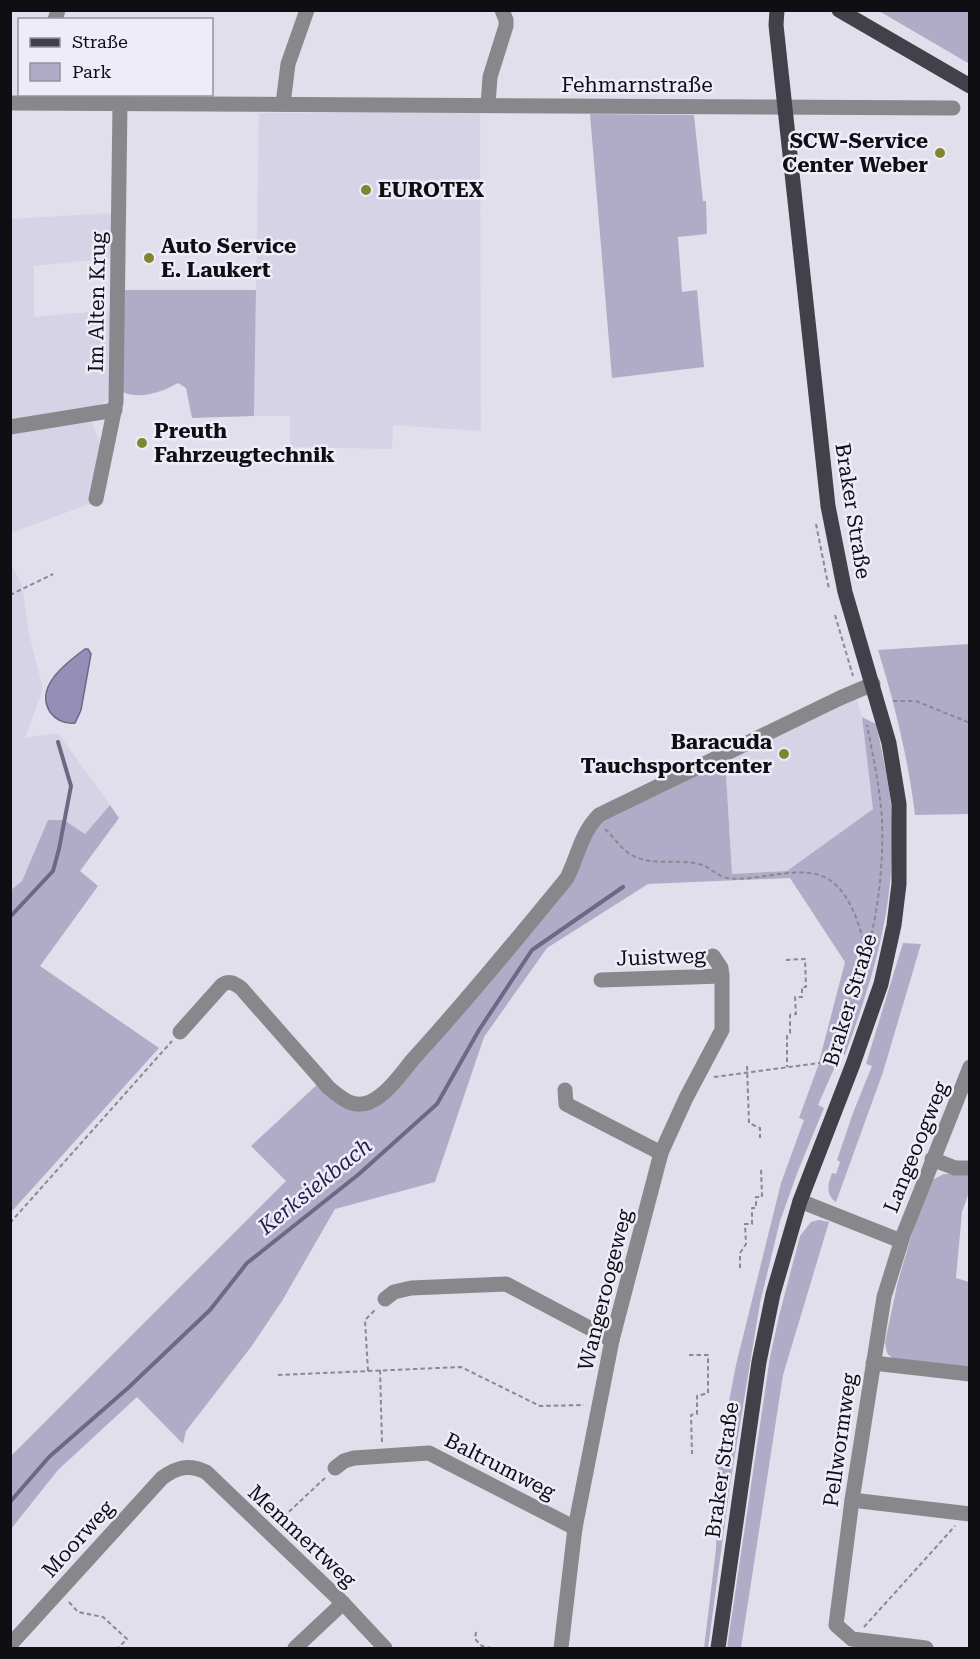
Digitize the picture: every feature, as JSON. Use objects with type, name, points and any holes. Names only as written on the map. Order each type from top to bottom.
[{"type":"main road","name":"Braker Straße","points":[[718,1648],[765,1328],[782,1258],[800,1201],[881,984],[894,926],[899,885],[899,804],[889,743],[845,592],[828,506],[776,25],[777,10]]},
{"type":"main road","points":[[839,10],[969,84]]},
{"type":"street","points":[[283,104],[288,64],[307,10]]},
{"type":"street","points":[[488,105],[490,77],[506,26],[502,10]]},
{"type":"street","name":"Fehmarnstraße","points":[[10,103],[29,99],[120,104],[786,106]]},
{"type":"street","name":"Im Alten Krug","points":[[96,499],[115,410],[120,104]]},
{"type":"street","points":[[786,106],[953,108]]},
{"type":"street","points":[[10,427],[115,410]]},
{"type":"street","points":[[180,1032],[222,985],[230,982],[241,988],[341,1099],[352,1104],[368,1103],[378,1098],[453,1016],[562,885],[575,862],[583,836],[599,815],[873,684]]},
{"type":"street","name":"Wangeroogeweg","points":[[561,1648],[575,1528],[612,1340],[661,1153],[675,1120],[722,1030],[722,976],[721,968],[713,956]]},
{"type":"street","name":"Juistweg","points":[[601,980],[722,976]]},
{"type":"street","name":"Langeoogweg","points":[[800,1201],[901,1241],[932,1159],[966,1087],[969,1067]]},
{"type":"street","points":[[565,1090],[566,1104],[661,1153]]},
{"type":"street","points":[[932,1159],[955,1168],[969,1168]]},
{"type":"street","name":"Pellwormweg","points":[[852,1639],[836,1625],[852,1500],[884,1297],[901,1241]]},
{"type":"street","points":[[386,1299],[394,1292],[411,1288],[506,1284],[612,1340]]},
{"type":"street","points":[[873,1363],[969,1374]]},
{"type":"street","name":"Baltrumweg","points":[[335,1468],[344,1461],[354,1458],[429,1453],[575,1528]]},
{"type":"street","name":"Memmertweg","points":[[183,1467],[194,1467],[206,1472],[343,1603],[385,1648]]},
{"type":"street","name":"Moorweg","points":[[10,1645],[162,1478],[183,1467]]},
{"type":"street","points":[[852,1500],[968,1514]]},
{"type":"street","points":[[295,1648],[343,1603]]},
{"type":"street","points":[[852,1639],[926,1648]]},
{"type":"path","points":[[815,519],[829,589]]},
{"type":"path","points":[[10,595],[53,574]]},
{"type":"path","points":[[834,611],[857,690]]},
{"type":"path","points":[[878,702],[916,701],[969,723]]},
{"type":"path","points":[[696,1079],[827,1062],[835,1057],[868,954],[879,902],[882,817],[867,722]]},
{"type":"path","points":[[591,823],[606,830],[627,852],[648,861],[697,863],[725,878],[817,873],[831,881],[844,894],[852,907],[868,954]]},
{"type":"path","points":[[786,960],[805,959],[806,987],[802,987],[802,997],[795,997],[796,1014],[790,1014],[787,1067]]},
{"type":"path","points":[[10,1223],[180,1032]]},
{"type":"path","points":[[835,1057],[842,1059]]},
{"type":"path","points":[[747,1066],[749,1122],[759,1128],[760,1138]]},
{"type":"path","points":[[740,1268],[740,1253],[746,1245],[745,1224],[752,1224],[752,1208],[756,1208],[756,1197],[762,1197],[761,1168]]},
{"type":"path","points":[[368,1371],[366,1320],[386,1299]]},
{"type":"path","points":[[689,1355],[708,1355],[708,1393],[697,1396],[697,1414],[692,1414],[692,1454]]},
{"type":"path","points":[[278,1375],[461,1367],[540,1407],[598,1405]]},
{"type":"path","points":[[380,1370],[383,1455]]},
{"type":"path","points":[[267,1532],[335,1468]]},
{"type":"path","points":[[852,1639],[968,1514]]},
{"type":"path","points":[[58,1592],[78,1612],[103,1617],[127,1639],[118,1648]]},
{"type":"path","points":[[476,1632],[475,1640],[482,1646],[490,1648]]},
{"type":"shaded area","points":[[259,113],[480,113],[481,431],[393,425],[392,449],[290,447],[290,416],[254,416]]},
{"type":"shaded area","points":[[113,213],[113,258],[34,266],[34,317],[111,310],[108,398],[102,404],[92,407],[11,420],[11,219]]},
{"type":"shaded area","points":[[91,420],[103,451],[92,503],[11,533],[11,433]]},
{"type":"shaded area","points":[[10,561],[22,586],[29,634],[43,689],[25,738],[58,733],[110,805],[85,834],[64,820],[48,820],[22,881],[11,890]]},
{"type":"shaded area","points":[[85,649],[88,649],[91,654],[81,710],[75,723],[64,722],[50,712],[46,703],[46,694],[54,676]]},
{"type":"shaded area","points":[[855,695],[862,717],[873,809],[787,871],[732,875],[725,758]]},
{"type":"green space","points":[[879,11],[969,11],[969,63],[968,63]]},
{"type":"green space","points":[[590,114],[694,115],[703,201],[706,201],[707,234],[678,237],[682,292],[697,290],[704,367],[612,378]]},
{"type":"green space","points":[[124,290],[256,290],[254,416],[192,418],[186,388],[178,383],[151,394],[136,395],[123,392]]},
{"type":"green space","points":[[969,644],[969,814],[915,815],[900,732],[878,650]]},
{"type":"green space","points":[[862,717],[876,724],[890,795],[892,839],[888,902],[866,993],[845,1055],[841,1053],[818,1105],[824,1108],[780,1221],[760,1303],[730,1485],[708,1648],[704,1648],[716,1549],[718,1459],[736,1365],[781,1183],[804,1120],[799,1118],[818,1066],[845,962],[790,878],[648,884],[547,948],[484,1037],[435,1182],[335,1209],[282,1301],[251,1347],[186,1431],[183,1444],[137,1397],[58,1470],[11,1529],[11,1456],[286,1181],[251,1146],[320,1082],[370,1104],[584,849],[601,820],[725,758],[732,874],[787,871],[873,809]]},
{"type":"green space","points":[[110,805],[119,818],[80,871],[98,886],[40,966],[159,1048],[13,1210],[10,1208],[11,890],[22,881],[48,820],[64,820],[85,834]]},
{"type":"green space","points":[[903,943],[921,944],[883,1072],[836,1202],[830,1196],[829,1181],[832,1173],[836,1174],[840,1162],[837,1160],[872,1066],[866,1064]]},
{"type":"green space","points":[[944,1174],[969,1174],[969,1192],[962,1212],[956,1278],[969,1282],[969,1368],[893,1359],[887,1353],[885,1342],[898,1281],[917,1217],[932,1180]]},
{"type":"green space","points":[[819,1220],[829,1222],[783,1375],[741,1648],[727,1648],[770,1357],[800,1236],[811,1222]]},
{"type":"waterway","points":[[10,917],[53,871],[71,786],[58,742]]},
{"type":"waterway","name":"Kerksiekbach","points":[[10,1502],[49,1457],[128,1388],[210,1310],[247,1263],[359,1174],[437,1104],[479,1030],[532,950],[623,887]]},
{"type":"place","name":"SCW-Service Center Weber","points":[[940,153]]},
{"type":"place","name":"EUROTEX","points":[[366,190]]},
{"type":"place","name":"Auto Service E. Laukert","points":[[149,258]]},
{"type":"place","name":"Preuth Fahrzeugtechnik","points":[[142,443]]},
{"type":"place","name":"Baracuda Tauchsportcenter","points":[[784,754]]}]
